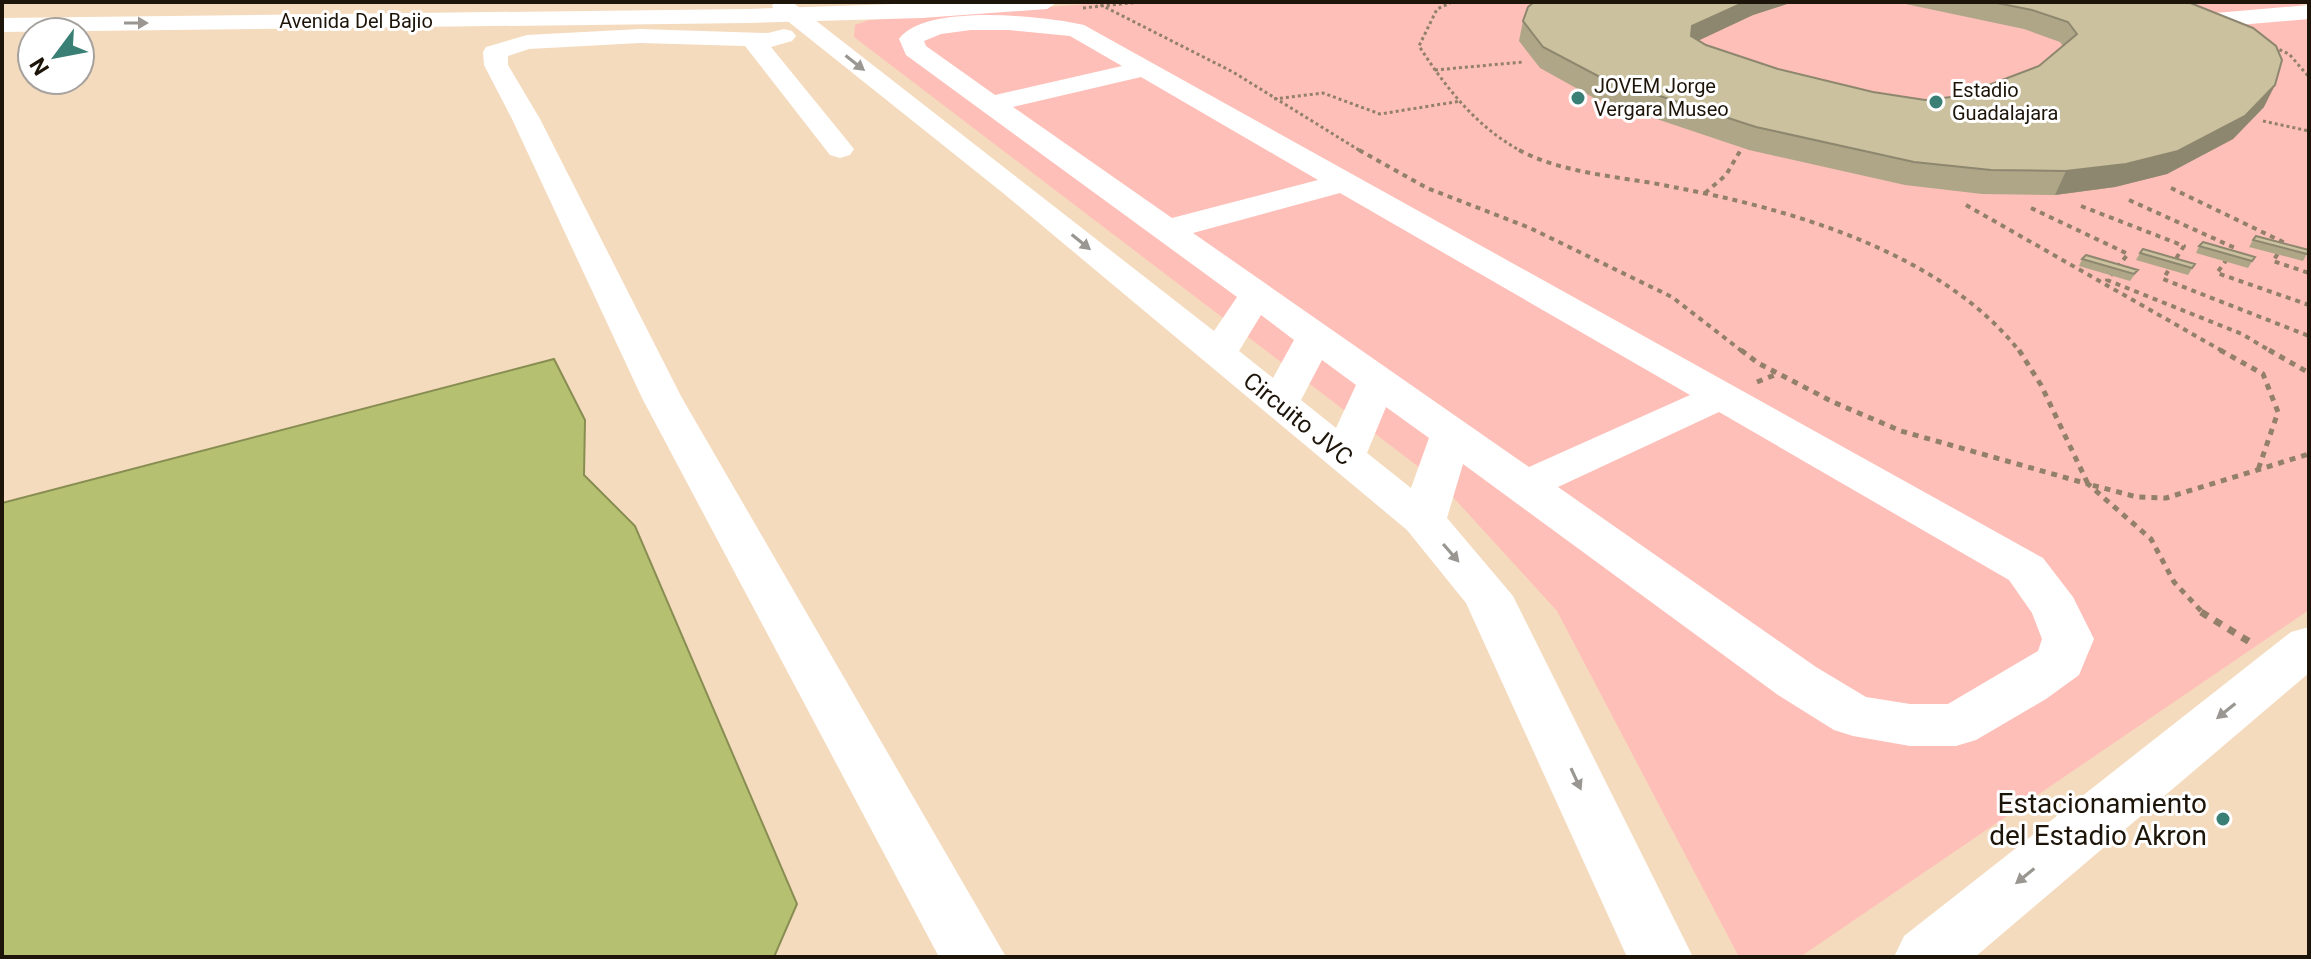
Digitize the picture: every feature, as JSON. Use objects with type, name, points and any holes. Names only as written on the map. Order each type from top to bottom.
[{"type":"main road","name":"Avenida Del Bajio","points":[[400,2],[789,23],[873,2]]},
{"type":"main road","name":"Avenida Del Bajio","points":[[2,25],[789,23],[1047,2]]},
{"type":"main road","points":[[2256,2],[2309,12]]},
{"type":"main road","points":[[2302,2],[2309,4]]},
{"type":"main road","points":[[2192,22],[2309,12]]},
{"type":"main road","name":"Circuito JVC","points":[[789,23],[934,125],[1014,187],[1423,520],[1488,596],[1660,957]]},
{"type":"main road","points":[[789,23],[756,44],[840,149]]},
{"type":"main road","points":[[789,23],[527,42],[495,52],[496,65],[526,119],[662,398],[973,957]]},
{"type":"main road","points":[[1009,23],[1076,30],[1144,69],[2026,569],[2055,609],[2068,639],[2060,662],[2027,685],[1956,725],[1910,725],[1853,715],[1797,681],[1002,113],[915,50],[911,39],[923,31],[957,24],[1009,23]]},
{"type":"main road","points":[[934,125],[1002,113],[1144,69]]},
{"type":"main road","points":[[934,125],[1047,145]]},
{"type":"main road","points":[[981,162],[1084,171]]},
{"type":"main road","points":[[1166,230],[1344,182]]},
{"type":"main road","points":[[1014,187],[1121,197]]},
{"type":"main road","points":[[1218,355],[1256,295]]},
{"type":"main road","points":[[1279,404],[1315,336]]},
{"type":"main road","points":[[1344,457],[1377,381]]},
{"type":"main road","points":[[1524,486],[1722,396]]},
{"type":"main road","points":[[1423,520],[1451,434]]},
{"type":"main road","points":[[1927,957],[2301,662]]},
{"type":"path","points":[[1095,2],[1233,72],[1329,134],[1427,188],[1530,228],[1672,297],[1758,363],[1833,402],[1901,431],[2137,497],[2166,498],[2309,454]]},
{"type":"path","points":[[1452,2],[1437,9],[1419,46],[1434,70],[1505,143],[1544,162],[1588,174],[1704,194],[1836,230],[1898,255],[1958,292],[2006,334],[2044,386],[2088,484],[2151,539],[2174,582],[2202,613],[2301,662]]},
{"type":"path","points":[[1434,70],[1523,62]]},
{"type":"path","points":[[1274,99],[1315,92],[1371,112],[1411,110],[1462,101]]},
{"type":"path","points":[[2263,121],[2309,131]]},
{"type":"path","points":[[1704,194],[1721,183],[1734,167],[1740,151]]},
{"type":"path","points":[[2171,188],[2285,243],[2273,261],[2309,273]]},
{"type":"path","points":[[2129,200],[2235,248],[2217,273],[2309,305]]},
{"type":"path","points":[[1966,205],[2263,374],[2278,412],[2258,471]]},
{"type":"path","points":[[2081,206],[2184,246],[2163,279],[2309,336]]},
{"type":"path","points":[[2031,208],[2128,254],[2107,280],[2242,334],[2309,373]]},
{"type":"shaded area","points":[[1117,2],[2292,2],[2309,7],[2309,610],[1800,957],[1739,957],[1557,611],[1441,484],[854,37],[855,25],[869,20]]},
{"type":"shaded area","points":[[554,359],[585,420],[584,475],[635,526],[797,904],[774,957],[2,957],[2,503]]},
{"type":"building","points":[[1534,2],[1745,2],[1692,26],[1691,36],[1706,45],[1778,69],[1873,92],[1925,100],[1960,96],[2039,66],[2077,34],[2068,22],[2032,10],[1992,2],[2188,2],[2253,28],[2276,46],[2282,60],[2275,85],[2245,116],[2178,151],[2126,164],[2066,171],[1991,170],[1914,162],[1756,127],[1598,76],[1543,47],[1523,21],[1528,7]]},
{"type":"building","points":[[2256,236],[2309,251],[2307,254],[2253,240]]},
{"type":"building","points":[[2203,242],[2255,257],[2252,261],[2199,246]]},
{"type":"building","points":[[2143,249],[2195,264],[2192,268],[2140,253]]},
{"type":"building","points":[[2086,255],[2138,270],[2134,274],[2082,259]]},
{"type":"place","name":"JOVEM Jorge Vergara Museo","points":[[1578,98]]},
{"type":"place","name":"Estadio Guadalajara","points":[[1936,102]]},
{"type":"place","name":"Estacionamiento del Estadio Akron","points":[[2223,819]]}]
